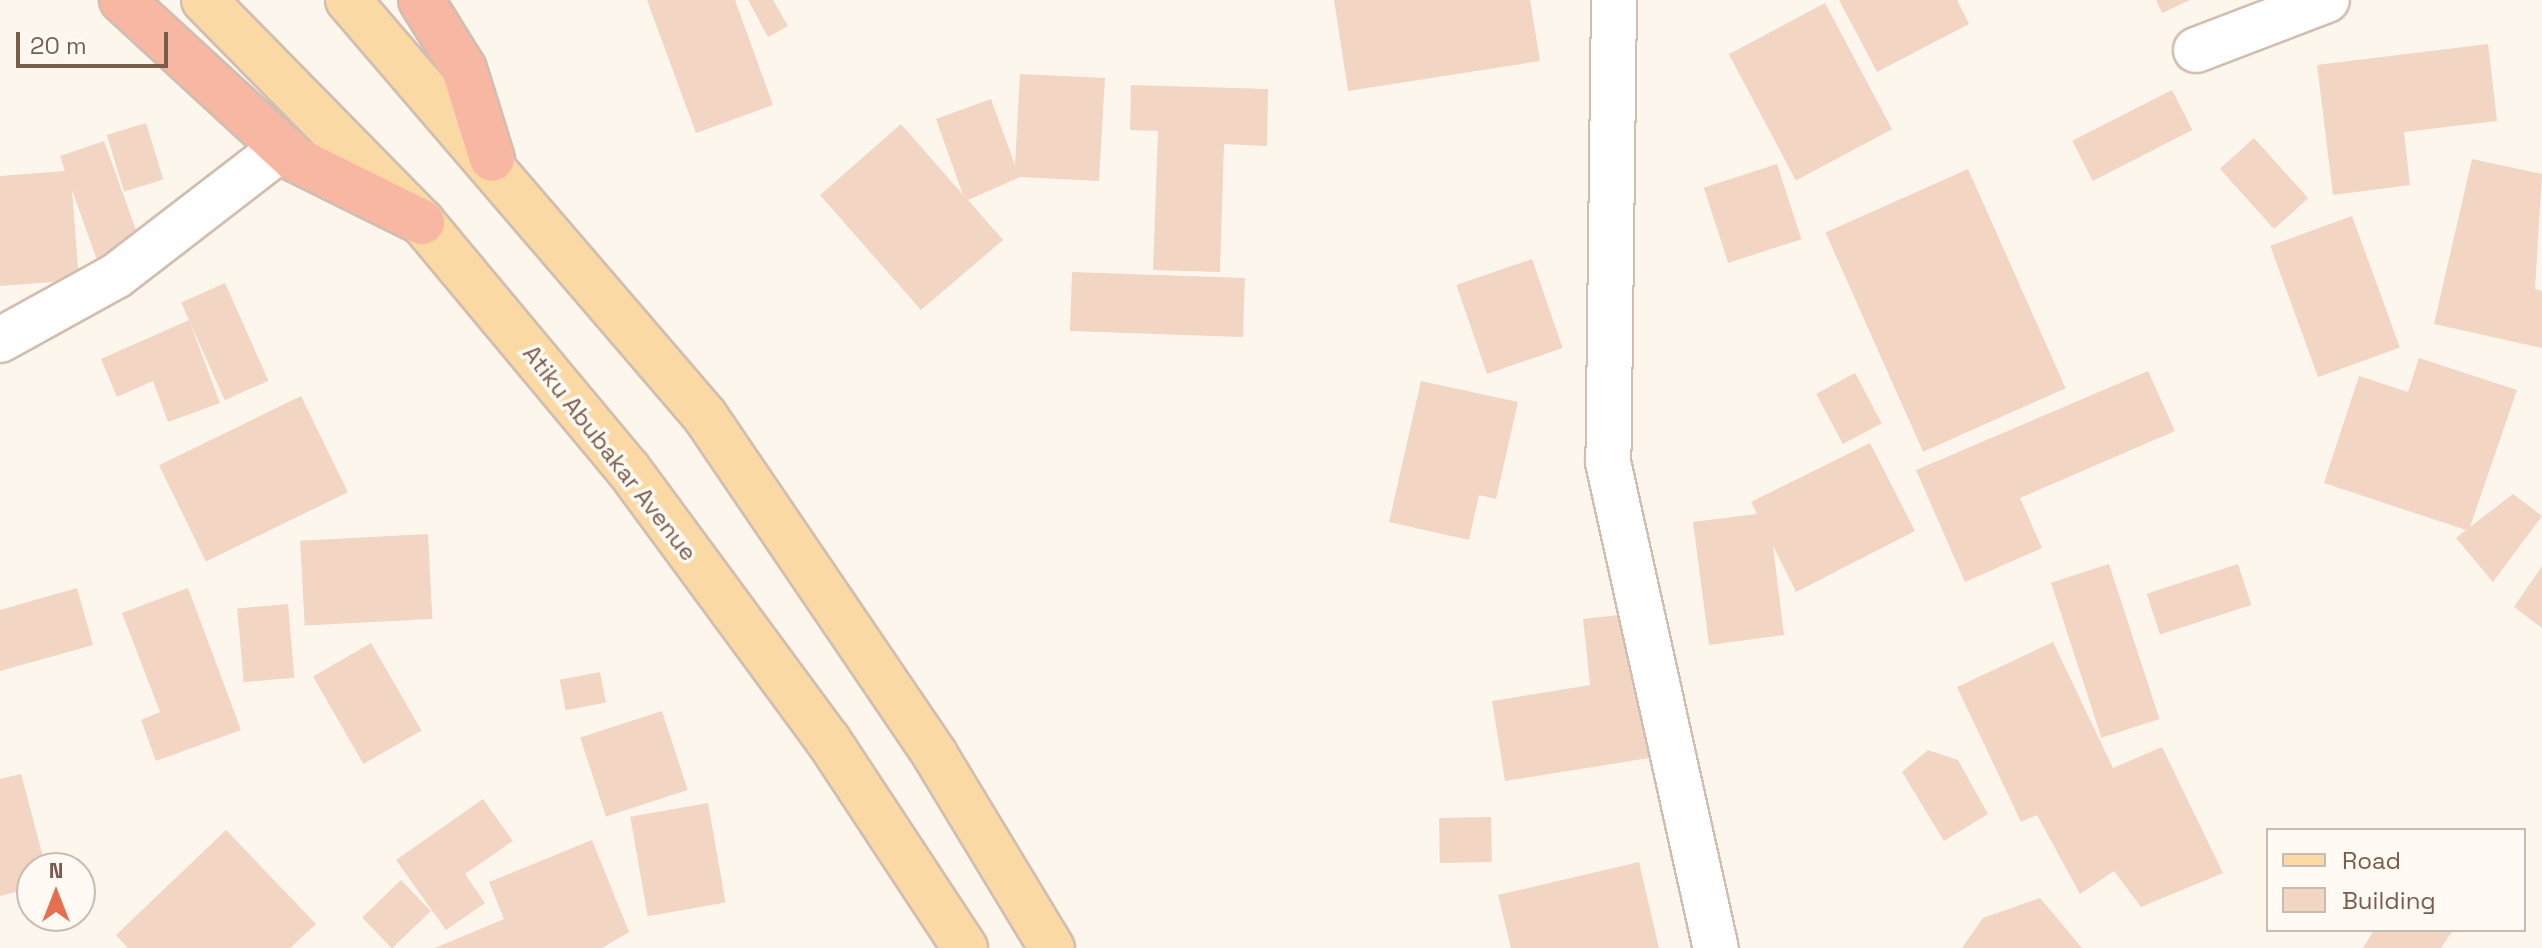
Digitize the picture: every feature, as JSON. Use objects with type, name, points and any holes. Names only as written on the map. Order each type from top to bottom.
[{"type":"highway","points":[[122,0],[282,148],[422,222]]},
{"type":"highway","points":[[421,0],[464,69],[492,159]]},
{"type":"main road","name":"Atiku Abubakar Avenue","points":[[204,0],[422,222],[628,469],[828,740],[965,948]]},
{"type":"main road","points":[[348,0],[492,159],[705,416],[935,755],[1052,948]]},
{"type":"street","points":[[1614,0],[1608,462],[1716,948]]},
{"type":"street","points":[[2196,50],[2327,0]]},
{"type":"street","points":[[0,340],[116,276],[282,148]]},
{"type":"building","points":[[647,0],[735,0],[773,105],[696,133]]},
{"type":"building","points":[[748,0],[773,0],[788,26],[768,37]]},
{"type":"building","points":[[1334,0],[1530,0],[1540,61],[1348,91]]},
{"type":"building","points":[[1839,0],[1957,0],[1969,24],[1877,72]]},
{"type":"building","points":[[2156,0],[2190,0],[2162,13]]},
{"type":"building","points":[[1825,3],[1892,129],[1796,180],[1729,54]]},
{"type":"building","points":[[2488,44],[2497,121],[2404,132],[2410,185],[2333,195],[2317,65]]},
{"type":"building","points":[[1020,74],[1105,78],[1099,181],[1020,177],[968,200],[1003,240],[921,310],[820,195],[901,124],[963,195],[936,119],[991,99],[1015,165]]},
{"type":"building","points":[[1131,85],[1268,89],[1267,146],[1224,144],[1220,272],[1153,270],[1158,131],[1130,130]]},
{"type":"building","points":[[2172,90],[2192,130],[2093,181],[2072,141]]},
{"type":"building","points":[[146,123],[163,179],[124,191],[107,135]]},
{"type":"building","points":[[2254,138],[2308,198],[2274,229],[2220,169]]},
{"type":"building","points":[[104,141],[141,244],[97,260],[72,190],[79,280],[0,286],[0,176],[65,171],[60,156]]},
{"type":"building","points":[[2472,159],[2542,174],[2535,289],[2542,291],[2542,348],[2434,324]]},
{"type":"building","points":[[1777,164],[1801,239],[1728,263],[1704,188]]},
{"type":"building","points":[[1968,169],[2066,388],[1923,452],[1825,232]]},
{"type":"building","points":[[2352,216],[2400,348],[2318,377],[2270,246]]},
{"type":"building","points":[[1532,259],[1563,348],[1487,374],[1456,285]]},
{"type":"building","points":[[1072,272],[1245,278],[1243,337],[1070,331]]},
{"type":"building","points":[[225,283],[269,381],[225,400],[181,303]]},
{"type":"building","points":[[189,320],[220,403],[168,422],[153,381],[117,397],[101,359]]},
{"type":"building","points":[[2419,358],[2517,390],[2470,527],[2513,494],[2542,516],[2493,582],[2456,538],[2466,530],[2324,483],[2359,376],[2408,392]]},
{"type":"building","points":[[2148,371],[2175,431],[2020,498],[2042,548],[1965,582],[1916,470]]},
{"type":"building","points":[[1855,373],[1882,423],[1843,444],[1816,394]]},
{"type":"building","points":[[1421,381],[1518,402],[1496,499],[1479,495],[1469,540],[1389,522]]},
{"type":"building","points":[[301,396],[348,492],[206,561],[159,465]]},
{"type":"building","points":[[1870,443],[1915,531],[1796,592],[1773,546],[1784,635],[1709,645],[1693,522],[1757,514],[1751,502]]},
{"type":"building","points":[[428,534],[432,619],[305,626],[300,541]]},
{"type":"building","points":[[2109,564],[2159,719],[2101,738],[2051,583]]},
{"type":"building","points":[[2238,564],[2251,605],[2160,635],[2147,594]]},
{"type":"building","points":[[2542,566],[2542,628],[2514,607]]},
{"type":"building","points":[[77,588],[93,645],[0,671],[0,610]]},
{"type":"building","points":[[188,588],[241,730],[156,761],[141,720],[160,712],[122,613]]},
{"type":"building","points":[[288,604],[294,678],[244,682],[237,608]]},
{"type":"building","points":[[1627,614],[1649,758],[1505,781],[1492,701],[1590,685],[1583,619]]},
{"type":"building","points":[[2053,642],[2113,768],[2162,747],[2223,873],[2141,907],[2114,871],[2080,894],[2037,815],[2021,822],[1957,687]]},
{"type":"building","points":[[371,643],[422,730],[363,764],[313,676]]},
{"type":"building","points":[[600,672],[606,702],[566,710],[560,680]]},
{"type":"building","points":[[662,711],[688,790],[606,817],[580,738]]},
{"type":"building","points":[[1928,750],[1958,760],[1988,814],[1944,841],[1902,772]]},
{"type":"building","points":[[21,774],[42,852],[16,852],[16,892],[0,896],[0,779]]},
{"type":"building","points":[[483,799],[513,841],[465,874],[485,903],[446,930],[396,860]]},
{"type":"building","points":[[708,803],[726,902],[648,916],[630,817]]},
{"type":"building","points":[[1491,817],[1492,862],[1440,863],[1439,818]]},
{"type":"building","points":[[226,830],[316,924],[290,948],[128,948],[116,935]]},
{"type":"building","points":[[592,840],[629,932],[602,948],[435,948],[504,919],[489,882]]},
{"type":"building","points":[[1639,862],[1659,948],[1511,948],[1498,895]]},
{"type":"building","points":[[401,880],[431,911],[392,948],[362,918]]},
{"type":"building","points":[[2040,898],[2082,948],[1962,948],[1983,918]]},
{"type":"building","points":[[2373,932],[2452,932],[2441,948],[2363,948]]}]
